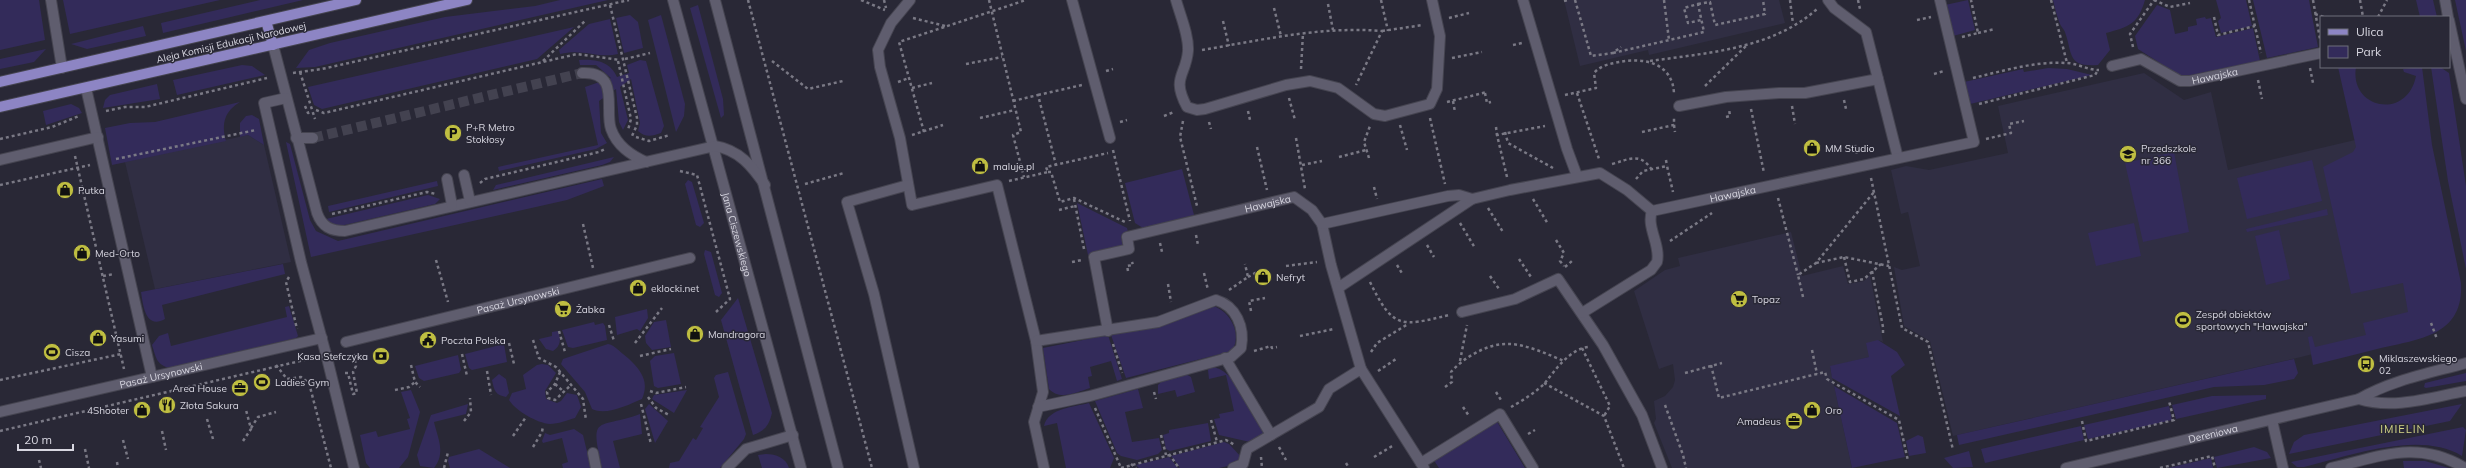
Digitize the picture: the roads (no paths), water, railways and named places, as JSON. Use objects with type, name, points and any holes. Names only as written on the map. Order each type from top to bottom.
[{"type":"main road","name":"Aleja Komisji Edukacji Narodowej","points":[[0,82],[356,0]]},
{"type":"main road","name":"Aleja Komisji Edukacji Narodowej","points":[[0,107],[467,0]]},
{"type":"main road","points":[[266,21],[272,45]]},
{"type":"street","points":[[51,0],[62,68]]},
{"type":"street","name":"Jana Ciszewskiego","points":[[673,0],[715,146],[801,468]]},
{"type":"street","points":[[715,0],[838,468]]},
{"type":"street","points":[[910,0],[891,23],[878,50],[880,68],[900,138],[912,205],[997,185],[1036,341],[1043,392],[1034,422],[1044,468]]},
{"type":"street","points":[[1072,0],[1110,141]]},
{"type":"street","points":[[1176,0],[1188,52],[1180,74],[1180,86],[1187,107],[1197,110],[1205,109],[1286,85],[1301,82],[1323,83],[1351,96],[1374,114],[1384,116],[1430,102],[1437,89],[1440,36],[1432,0]]},
{"type":"street","points":[[1523,0],[1560,123],[1574,177]]},
{"type":"street","name":"Hawajska","points":[[1652,211],[1771,187],[1974,142],[1940,0]]},
{"type":"street","points":[[2445,0],[2449,16]]},
{"type":"street","points":[[1824,2],[1866,32],[1898,158]]},
{"type":"street","points":[[2450,29],[2452,52],[2466,99]]},
{"type":"street","points":[[272,45],[319,219],[332,230],[345,231],[452,205],[715,146],[725,148],[744,159],[764,185]]},
{"type":"street","name":"Hawajska","points":[[2112,66],[2136,60],[2146,62],[2180,81],[2190,81],[2320,53]]},
{"type":"street","points":[[582,73],[594,74],[604,82],[611,98],[609,120],[613,134],[628,152],[646,162]]},
{"type":"street","points":[[1676,106],[1748,95],[1805,93],[1878,79]]},
{"type":"street","points":[[86,88],[152,377]]},
{"type":"street","points":[[286,98],[264,103],[301,264],[322,338],[354,468]]},
{"type":"street","points":[[0,160],[98,137]]},
{"type":"street","points":[[296,138],[313,138]]},
{"type":"street","points":[[1338,288],[1476,198],[1601,170],[1652,211],[1650,219],[1657,249],[1657,262],[1650,270],[1582,313]]},
{"type":"street","points":[[464,175],[470,201]]},
{"type":"street","points":[[447,179],[452,205]]},
{"type":"street","points":[[908,185],[847,202],[874,294],[914,468]]},
{"type":"street","points":[[1476,198],[1459,195],[1448,196],[1322,224],[1361,369],[1406,437],[1423,466],[1500,414],[1533,468]]},
{"type":"street","name":"Hawajska","points":[[1108,331],[1094,257],[1129,248],[1127,237],[1132,230],[1200,219],[1294,197],[1299,199],[1312,210],[1322,224]]},
{"type":"street","name":"Pasaż Ursynowski","points":[[348,341],[690,258]]},
{"type":"street","points":[[1464,312],[1515,300],[1558,279],[1602,345],[1642,415],[1662,468]]},
{"type":"street","points":[[1036,341],[1158,322],[1216,300],[1224,302],[1237,317],[1242,333],[1239,351],[1225,358],[1038,407]]},
{"type":"street","name":"Pasaż Ursynowski","points":[[0,412],[322,338]]},
{"type":"street","points":[[1225,358],[1271,435]]},
{"type":"street","name":"Dereniowa","points":[[2066,468],[2359,399],[2372,392],[2406,379],[2466,363]]},
{"type":"street","points":[[1233,468],[1243,464],[1247,449],[1319,407],[1329,389],[1361,369]]},
{"type":"street","name":"Dereniowa","points":[[2359,399],[2372,403],[2391,403],[2466,391]]},
{"type":"street","points":[[2272,420],[2283,468]]},
{"type":"street","points":[[727,468],[746,449],[793,435]]},
{"type":"street","points":[[2331,468],[2408,451],[2438,455],[2465,468]]},
{"type":"street","points":[[593,453],[596,468]]},
{"type":"tunnel","points":[[313,138],[582,73]]},
{"type":"place","name":"P+R Metro Stokłosy","points":[[453,133]]},
{"type":"place","name":"MM Studio","points":[[1812,148]]},
{"type":"place","name":"Przedszkole nr 366","points":[[2128,154]]},
{"type":"place","name":"maluje.pl","points":[[980,166]]},
{"type":"place","name":"Putka","points":[[65,190]]},
{"type":"place","name":"Med-Orto","points":[[82,253]]},
{"type":"place","name":"Nefryt","points":[[1263,277]]},
{"type":"place","name":"eklocki.net","points":[[638,288]]},
{"type":"place","name":"Topaz","points":[[1739,299]]},
{"type":"place","name":"Żabka","points":[[563,309]]},
{"type":"place","name":"Zespół obiektów sportowych \"Hawajska\"","points":[[2183,320]]},
{"type":"place","name":"Mandragora","points":[[695,334]]},
{"type":"place","name":"Yasumi","points":[[98,338]]},
{"type":"place","name":"Poczta Polska","points":[[428,340]]},
{"type":"place","name":"Cisza","points":[[52,352]]},
{"type":"place","name":"Kasa Stefczyka","points":[[381,356]]},
{"type":"place","name":"Miklaszewskiego 02","points":[[2366,364]]},
{"type":"place","name":"Ladies Gym","points":[[262,382]]},
{"type":"place","name":"Area House","points":[[240,388]]},
{"type":"place","name":"Złota Sakura","points":[[167,405]]},
{"type":"place","name":"4Shooter","points":[[142,410]]},
{"type":"place","name":"Oro","points":[[1812,410]]},
{"type":"place","name":"Amadeus","points":[[1794,421]]},
{"type":"district","name":"IMIELIN","points":[[2403,429]]}]
